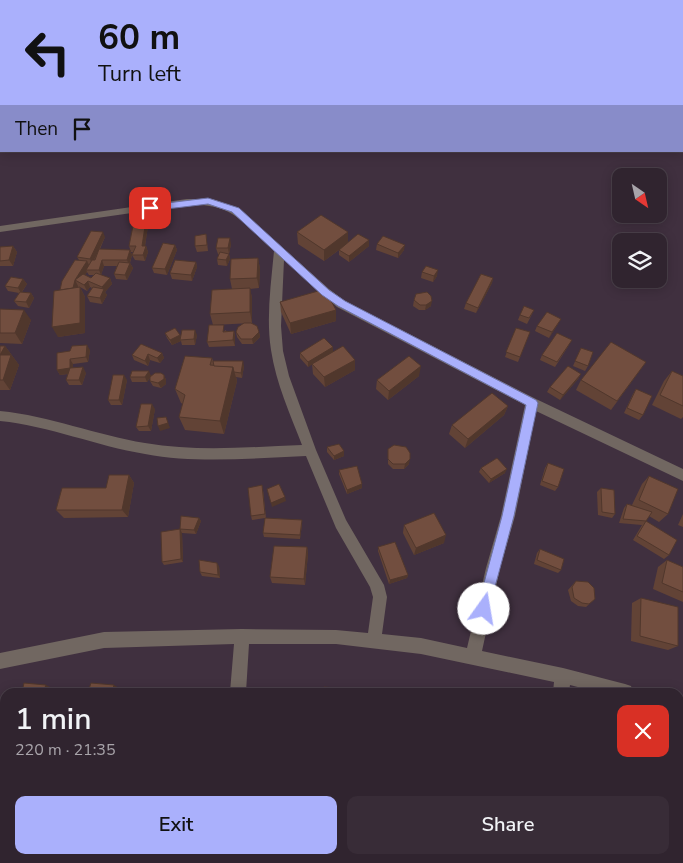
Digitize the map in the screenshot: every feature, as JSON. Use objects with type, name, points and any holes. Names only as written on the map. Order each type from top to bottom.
[{"type":"street","points":[[0,229],[208,201],[235,210],[325,292],[341,304],[532,403],[683,475]]},
{"type":"street","points":[[279,251],[275,314],[277,350],[282,373],[310,450],[337,515],[377,585],[380,597],[374,641]]},
{"type":"street","points":[[473,656],[493,568],[508,516],[532,403]]},
{"type":"street","points":[[0,416],[34,420],[144,448],[176,453],[210,454],[310,450]]},
{"type":"street","points":[[238,688],[242,636]]},
{"type":"street","points":[[0,661],[104,640],[242,636],[336,638],[421,646],[563,676],[610,688]]},
{"type":"street","points":[[562,688],[563,676]]},
{"type":"building","points":[[321,215],[348,232],[324,250],[297,232]]},
{"type":"building","points":[[146,220],[142,246],[146,246],[143,255],[132,255],[136,246],[129,246],[134,221]]},
{"type":"building","points":[[91,231],[103,232],[90,259],[77,257]]},
{"type":"building","points":[[206,234],[207,245],[195,246],[195,236]]},
{"type":"building","points":[[358,234],[369,240],[349,256],[339,250]]},
{"type":"building","points":[[383,236],[405,245],[398,253],[377,244]]},
{"type":"building","points":[[218,238],[230,238],[228,248],[216,248]]},
{"type":"building","points":[[163,243],[175,245],[165,269],[152,268]]},
{"type":"building","points":[[13,246],[9,260],[0,261],[0,247]]},
{"type":"building","points":[[99,249],[130,250],[127,260],[102,260],[99,270],[86,270],[92,260],[95,260]]},
{"type":"building","points":[[220,252],[229,254],[226,260],[217,259]]},
{"type":"building","points":[[258,258],[257,278],[230,279],[231,259]]},
{"type":"building","points":[[75,260],[87,261],[75,280],[73,288],[60,290],[62,281]]},
{"type":"building","points":[[175,260],[196,262],[191,275],[170,273]]},
{"type":"building","points":[[119,262],[130,263],[125,275],[114,274]]},
{"type":"building","points":[[426,266],[438,270],[434,276],[422,272]]},
{"type":"building","points":[[96,273],[110,278],[102,287],[88,281],[84,285],[75,280],[83,274],[91,278]]},
{"type":"building","points":[[481,274],[493,278],[478,308],[466,303]]},
{"type":"building","points":[[11,277],[23,279],[18,288],[5,286]]},
{"type":"building","points":[[80,287],[80,323],[52,327],[54,291]]},
{"type":"building","points":[[93,287],[104,289],[100,298],[87,296]]},
{"type":"building","points":[[250,288],[250,312],[210,314],[212,290]]},
{"type":"building","points":[[325,289],[336,310],[290,323],[280,302]]},
{"type":"building","points":[[20,292],[31,293],[26,302],[14,301]]},
{"type":"building","points":[[427,292],[431,296],[432,301],[426,305],[420,305],[414,300],[416,294]]},
{"type":"building","points":[[524,306],[534,310],[529,318],[520,315]]},
{"type":"building","points":[[0,309],[24,310],[15,333],[0,333]]},
{"type":"building","points":[[547,312],[561,319],[552,332],[537,326]]},
{"type":"building","points":[[244,323],[251,323],[257,326],[259,332],[252,339],[241,339],[236,332],[238,327]]},
{"type":"building","points":[[209,325],[224,325],[223,332],[234,331],[233,340],[207,342]]},
{"type":"building","points":[[175,328],[180,335],[170,340],[165,333]]},
{"type":"building","points":[[516,328],[530,332],[520,357],[506,352]]},
{"type":"building","points":[[182,330],[195,330],[194,339],[180,340]]},
{"type":"building","points":[[557,333],[572,340],[557,362],[542,355]]},
{"type":"building","points":[[324,338],[333,347],[308,362],[300,353]]},
{"type":"building","points":[[611,342],[646,362],[617,401],[581,380]]},
{"type":"building","points":[[141,344],[162,353],[157,358],[148,354],[145,361],[132,355]]},
{"type":"building","points":[[87,345],[86,357],[70,359],[70,368],[57,370],[57,353],[70,351],[72,346]]},
{"type":"building","points":[[0,346],[5,346],[0,355]]},
{"type":"building","points":[[343,346],[355,360],[324,377],[312,364]]},
{"type":"building","points":[[581,348],[593,352],[588,366],[575,361]]},
{"type":"building","points":[[0,355],[11,355],[3,380],[0,380]]},
{"type":"building","points":[[185,356],[212,358],[210,365],[233,367],[220,421],[179,417],[185,395],[175,389]]},
{"type":"building","points":[[409,356],[421,366],[389,391],[377,380]]},
{"type":"building","points":[[213,361],[243,361],[241,373],[234,372],[233,367],[214,366]]},
{"type":"building","points":[[568,366],[581,374],[563,395],[550,387]]},
{"type":"building","points":[[83,367],[79,380],[66,380],[70,368]]},
{"type":"building","points":[[132,371],[149,371],[145,377],[130,377]]},
{"type":"building","points":[[672,371],[683,376],[683,406],[660,395]]},
{"type":"building","points":[[155,373],[164,375],[164,379],[158,383],[150,381],[150,377]]},
{"type":"building","points":[[113,375],[124,375],[119,400],[108,400]]},
{"type":"building","points":[[636,389],[652,396],[643,415],[627,408]]},
{"type":"building","points":[[492,393],[508,406],[468,439],[452,425]]},
{"type":"building","points":[[141,404],[152,404],[148,426],[136,427]]},
{"type":"building","points":[[166,417],[168,423],[158,426],[157,418]]},
{"type":"building","points":[[339,444],[344,451],[334,456],[327,447]]},
{"type":"building","points":[[394,445],[406,447],[410,453],[410,459],[405,464],[393,464],[388,459],[388,449]]},
{"type":"building","points":[[497,458],[507,469],[491,479],[481,468]]},
{"type":"building","points":[[548,463],[564,469],[558,487],[542,481]]},
{"type":"building","points":[[357,466],[362,484],[347,490],[339,470]]},
{"type":"building","points":[[109,475],[129,475],[122,510],[56,510],[62,488],[106,488]]},
{"type":"building","points":[[649,476],[678,489],[668,514],[639,500]]},
{"type":"building","points":[[279,484],[285,497],[271,503],[267,489]]},
{"type":"building","points":[[262,485],[265,514],[251,516],[248,488]]},
{"type":"building","points":[[601,488],[614,490],[615,514],[602,512]]},
{"type":"building","points":[[627,504],[652,512],[646,521],[623,519]]},
{"type":"building","points":[[434,513],[446,535],[416,548],[404,525]]},
{"type":"building","points":[[181,516],[199,518],[194,530],[180,529]]},
{"type":"building","points":[[265,518],[302,520],[300,535],[263,533]]},
{"type":"building","points":[[646,521],[677,540],[669,555],[637,536]]},
{"type":"building","points":[[180,529],[181,559],[162,562],[161,532]]},
{"type":"building","points":[[395,542],[408,575],[390,580],[378,547]]},
{"type":"building","points":[[274,546],[307,547],[304,579],[270,577]]},
{"type":"building","points":[[540,549],[564,559],[561,570],[537,560]]},
{"type":"building","points":[[199,560],[217,563],[218,575],[200,572]]},
{"type":"building","points":[[667,560],[683,567],[683,592],[662,583]]},
{"type":"building","points":[[576,581],[588,582],[594,588],[595,599],[589,604],[582,603],[574,598],[572,587]]},
{"type":"building","points":[[641,598],[678,607],[678,646],[640,636]]},
{"type":"building","points":[[24,683],[46,685],[45,688],[23,688]]},
{"type":"building","points":[[91,683],[114,685],[113,688],[89,688]]},
{"type":"route","points":[[150,208],[187,202],[208,201],[235,210],[325,292],[341,304],[532,403],[508,516],[493,568],[484,609]]}]
